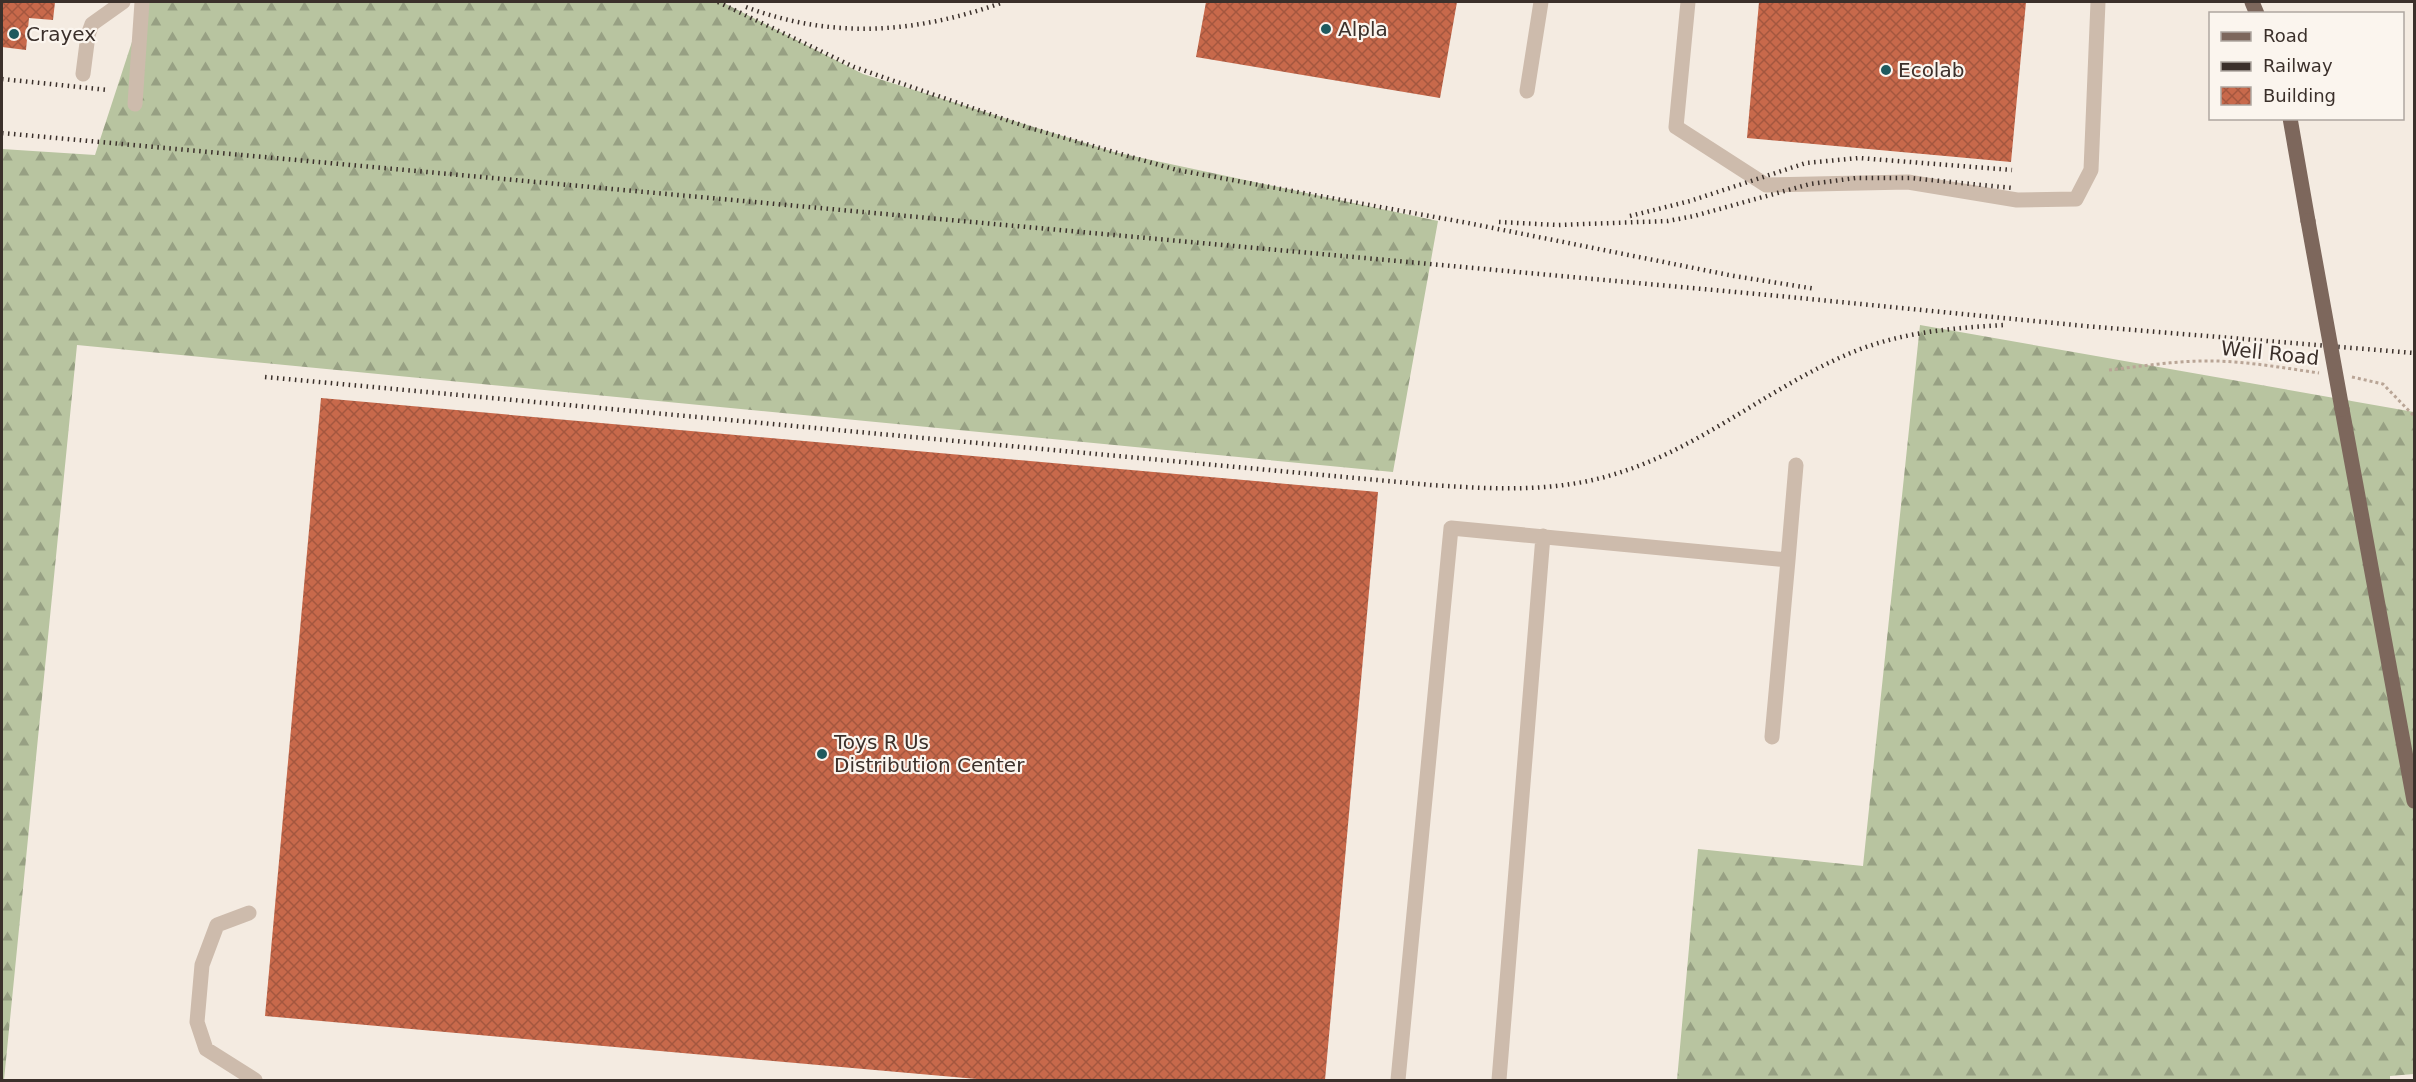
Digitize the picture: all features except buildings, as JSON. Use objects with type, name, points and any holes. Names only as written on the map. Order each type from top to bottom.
[{"type":"main road","points":[[2290,120],[2415,801]]},
{"type":"street","points":[[83,74],[88,35],[92,24],[123,2]]},
{"type":"street","points":[[135,104],[142,2]]},
{"type":"street","points":[[1527,91],[1540,2]]},
{"type":"street","points":[[1688,2],[1676,127],[1766,185],[1908,182],[2017,200],[2076,199],[2091,170],[2098,2]]},
{"type":"street","points":[[1772,737],[1796,465]]},
{"type":"street","points":[[1398,1080],[1451,528],[1788,560]]},
{"type":"street","points":[[1499,1080],[1543,536]]},
{"type":"street","points":[[249,913],[217,925],[202,965],[197,1022],[206,1049],[255,1080]]},
{"type":"path","name":"Well Road","points":[[2109,370],[2216,361],[2274,366],[2319,374]]},
{"type":"path","name":"Well Road","points":[[2342,376],[2383,384],[2415,416]]},
{"type":"green space","points":[[145,2],[722,2],[863,74],[1114,152],[1438,221],[1393,472],[77,345],[4,1080],[2,1080],[2,149],[95,155]]},
{"type":"green space","points":[[1920,325],[2414,412],[2414,1074],[2390,1076],[2390,1080],[1677,1080],[1698,849],[1863,866]]},
{"type":"railway","points":[[718,2],[854,67],[1030,128],[1177,170],[1468,223],[1734,276],[1816,289]]},
{"type":"railway","points":[[746,7],[779,18],[811,24],[875,29],[939,20],[1004,2]]},
{"type":"railway","points":[[2,79],[108,90]]},
{"type":"railway","points":[[2,133],[2085,326],[2414,353]]},
{"type":"railway","points":[[1630,216],[1690,201],[1806,163],[1859,158],[2012,170]]},
{"type":"railway","points":[[1499,222],[1557,225],[1668,221],[1810,184],[1856,178],[1910,178],[2013,188]]},
{"type":"railway","points":[[265,377],[1431,485],[1523,488],[1592,480],[1647,463],[1707,433],[1823,366],[1871,345],[1927,332],[2004,325]]},
{"type":"place","name":"Alpla","points":[[1326,29]]},
{"type":"place","name":"Crayex","points":[[14,34]]},
{"type":"place","name":"Ecolab","points":[[1886,70]]},
{"type":"place","name":"Toys R Us Distribution Center","points":[[822,754]]}]
